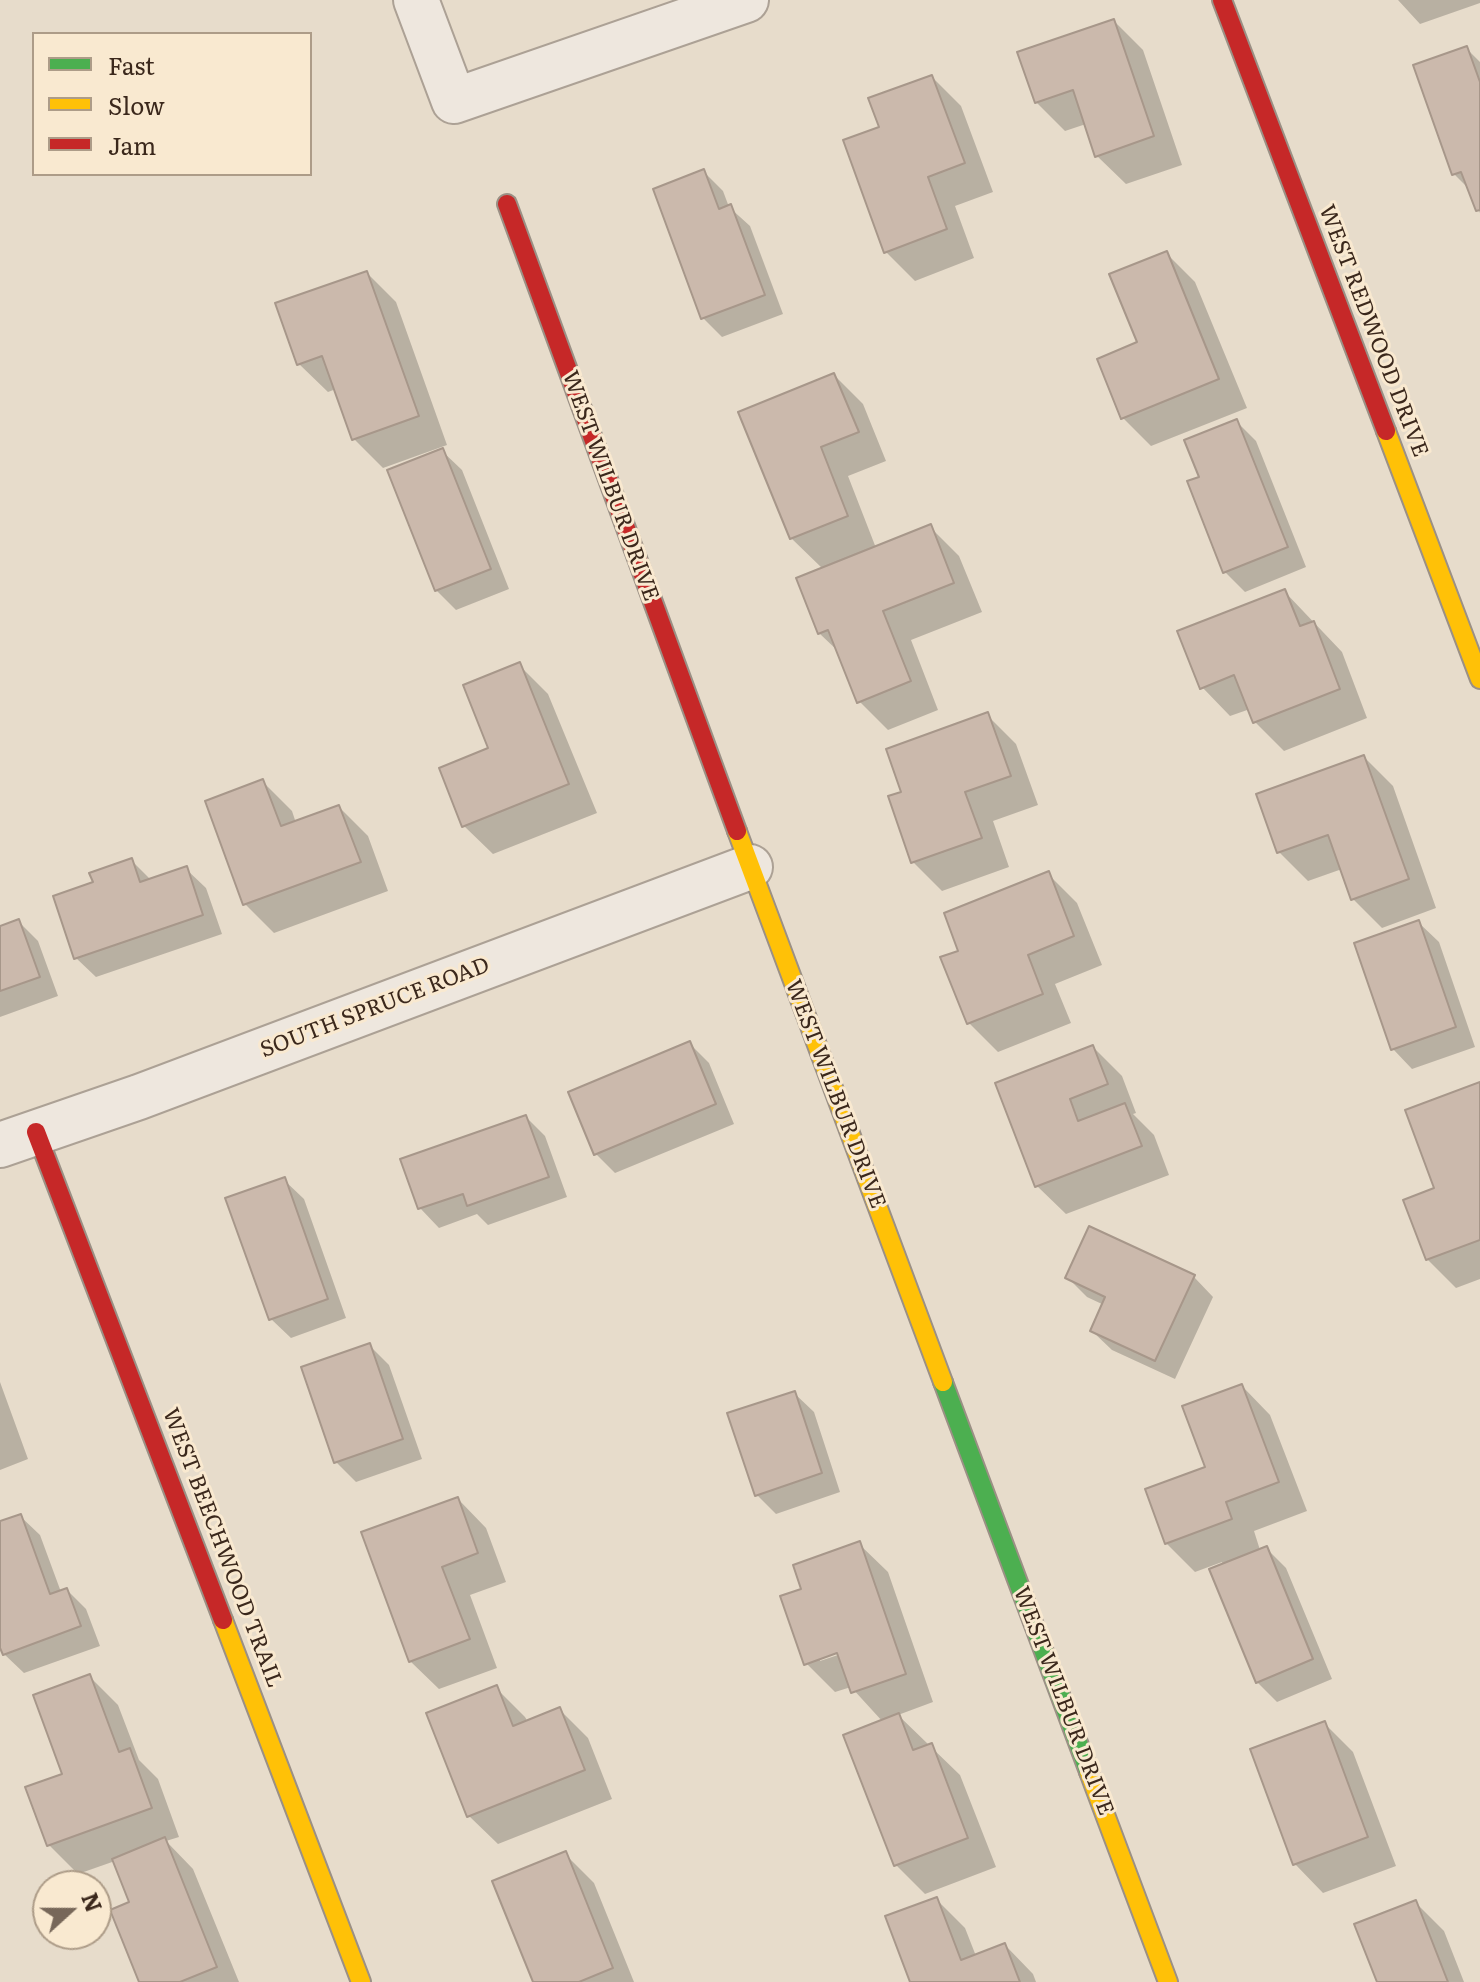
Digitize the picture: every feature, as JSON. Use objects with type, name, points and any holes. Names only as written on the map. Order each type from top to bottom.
[{"type":"street","points":[[416,0],[454,101],[746,0]]},
{"type":"street","name":"WEST REDWOOD DRIVE","points":[[1222,0],[1480,679]]},
{"type":"street","name":"WEST WILBUR DRIVE","points":[[507,204],[750,867],[1168,1982]]},
{"type":"street","name":"SOUTH SPRUCE ROAD","points":[[18,1139],[139,1097],[750,867]]},
{"type":"street","name":"WEST BEECHWOOD TRAIL","points":[[18,1139],[361,1982]]},
{"type":"building","points":[[1114,19],[1154,136],[1095,157],[1073,90],[1035,103],[1017,52]]},
{"type":"building","points":[[1467,46],[1480,82],[1480,210],[1476,211],[1461,172],[1452,175],[1413,65]]},
{"type":"building","points":[[932,75],[965,163],[928,177],[947,229],[884,253],[843,140],[879,127],[868,98]]},
{"type":"building","points":[[704,169],[719,209],[731,204],[765,295],[701,319],[653,189]]},
{"type":"building","points":[[1167,251],[1219,379],[1121,419],[1097,359],[1137,342],[1109,274]]},
{"type":"building","points":[[367,271],[419,416],[352,440],[322,356],[297,365],[275,303]]},
{"type":"building","points":[[834,373],[859,432],[821,447],[848,516],[790,539],[738,412]]},
{"type":"building","points":[[1237,419],[1288,547],[1223,573],[1187,481],[1199,477],[1184,440]]},
{"type":"building","points":[[443,448],[491,569],[435,591],[387,470]]},
{"type":"building","points":[[931,524],[954,583],[883,611],[911,681],[857,703],[828,630],[818,634],[796,578]]},
{"type":"building","points":[[1285,589],[1300,626],[1314,621],[1340,689],[1253,723],[1234,675],[1200,689],[1177,631]]},
{"type":"building","points":[[520,662],[569,784],[462,827],[439,768],[488,748],[463,685]]},
{"type":"building","points":[[988,712],[1011,776],[965,792],[982,838],[911,863],[888,796],[901,792],[886,749]]},
{"type":"building","points":[[1364,755],[1409,879],[1351,900],[1328,835],[1277,853],[1256,794]]},
{"type":"building","points":[[263,779],[281,826],[339,805],[361,862],[243,905],[205,801]]},
{"type":"building","points":[[132,858],[140,882],[187,866],[203,915],[74,959],[53,896],[93,882],[89,873]]},
{"type":"building","points":[[1049,871],[1074,936],[1028,955],[1043,994],[967,1024],[940,957],[958,951],[944,913]]},
{"type":"building","points":[[19,919],[40,977],[0,991],[0,926]]},
{"type":"building","points":[[1419,920],[1456,1027],[1391,1050],[1354,943]]},
{"type":"building","points":[[690,1041],[716,1104],[594,1155],[568,1092]]},
{"type":"building","points":[[1093,1045],[1108,1084],[1070,1099],[1078,1121],[1125,1103],[1142,1146],[1035,1187],[995,1083]]},
{"type":"building","points":[[1480,1082],[1480,1240],[1426,1260],[1403,1200],[1434,1188],[1405,1110]]},
{"type":"building","points":[[526,1115],[549,1177],[467,1206],[463,1194],[418,1209],[400,1159]]},
{"type":"building","points":[[285,1177],[328,1299],[269,1320],[225,1198]]},
{"type":"building","points":[[1089,1226],[1195,1275],[1155,1361],[1090,1331],[1105,1297],[1065,1278]]},
{"type":"building","points":[[370,1343],[403,1439],[334,1463],[301,1367]]},
{"type":"building","points":[[1242,1384],[1279,1482],[1226,1502],[1232,1519],[1165,1544],[1145,1489],[1205,1467],[1182,1406]]},
{"type":"building","points":[[795,1391],[822,1473],[755,1496],[727,1413]]},
{"type":"building","points":[[458,1497],[478,1553],[442,1567],[470,1639],[409,1662],[361,1532]]},
{"type":"building","points":[[21,1514],[50,1594],[67,1588],[81,1626],[3,1655],[0,1648],[0,1521]]},
{"type":"building","points":[[860,1541],[906,1674],[851,1693],[837,1653],[804,1665],[780,1596],[801,1589],[793,1565]]},
{"type":"building","points":[[1267,1546],[1313,1659],[1256,1683],[1209,1569]]},
{"type":"building","points":[[90,1674],[119,1752],[130,1748],[152,1808],[47,1846],[25,1787],[62,1774],[33,1695]]},
{"type":"building","points":[[497,1685],[513,1726],[560,1707],[585,1770],[467,1817],[426,1713]]},
{"type":"building","points":[[899,1713],[913,1750],[932,1743],[968,1838],[894,1866],[843,1735]]},
{"type":"building","points":[[1325,1721],[1368,1837],[1293,1865],[1250,1749]]},
{"type":"building","points":[[165,1837],[217,1967],[180,1982],[139,1982],[112,1915],[112,1909],[129,1902],[112,1859]]},
{"type":"building","points":[[566,1851],[613,1968],[579,1982],[533,1982],[492,1881]]},
{"type":"building","points":[[937,1897],[961,1960],[1005,1943],[1020,1982],[910,1982],[885,1916]]},
{"type":"building","points":[[1416,1900],[1448,1982],[1377,1982],[1354,1924]]},
{"type":"traffic: fast","points":[[943,1382],[1089,1772]]},
{"type":"traffic: slow","points":[[1386,431],[1480,679]]},
{"type":"traffic: slow","points":[[737,831],[943,1382]]},
{"type":"traffic: slow","points":[[223,1620],[361,1982]]},
{"type":"traffic: slow","points":[[1089,1772],[1168,1982]]},
{"type":"traffic: jam","points":[[1222,0],[1386,431]]},
{"type":"traffic: jam","points":[[507,204],[737,831]]},
{"type":"traffic: jam","points":[[36,1132],[223,1620]]}]
